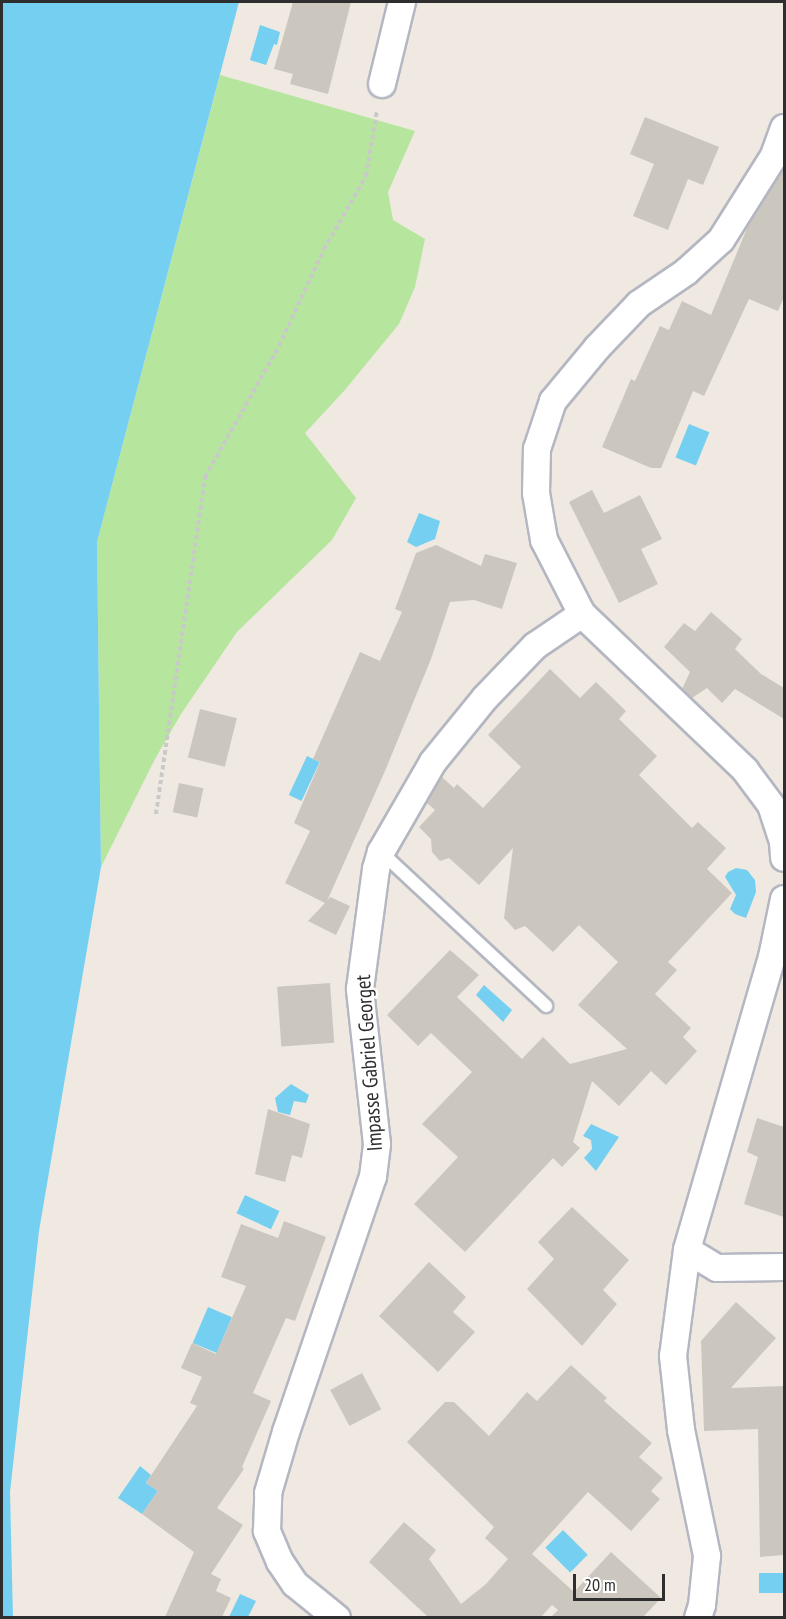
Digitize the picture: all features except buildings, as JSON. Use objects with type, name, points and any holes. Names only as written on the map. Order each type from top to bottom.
[{"type":"street","points":[[382,84],[402,2]]},
{"type":"street","points":[[784,128],[774,156],[720,240],[686,272],[639,304],[597,348],[553,401],[537,449],[536,493],[544,540],[582,614],[746,770],[771,805],[783,842],[784,858]]},
{"type":"street","name":"Impasse Gabriel Georget","points":[[337,1617],[295,1584],[279,1562],[267,1531],[268,1493],[286,1432],[373,1177],[376,1144],[360,989],[368,921],[381,852],[433,762],[485,698],[535,646],[582,614]]},
{"type":"street","points":[[698,1617],[702,1605],[707,1556],[681,1430],[673,1356],[687,1250],[772,957],[784,899]]},
{"type":"street","points":[[687,1250],[717,1268],[784,1267]]},
{"type":"lane","points":[[381,852],[546,1006]]},
{"type":"path","points":[[156,814],[205,477],[279,346],[324,249],[366,176],[382,84]]},
{"type":"green space","points":[[220,75],[415,131],[388,192],[393,220],[425,239],[415,287],[399,324],[344,391],[305,433],[356,498],[332,540],[237,632],[181,714],[155,759],[101,867],[97,542]]},
{"type":"water","points":[[2,2],[239,2],[97,542],[101,867],[39,1231],[10,1492],[13,1618],[2,1617]]},
{"type":"water","points":[[260,25],[280,32],[277,45],[274,44],[266,65],[250,60]]},
{"type":"water","points":[[689,424],[709,432],[696,466],[676,457]]},
{"type":"water","points":[[419,513],[440,521],[435,539],[416,547],[407,542]]},
{"type":"water","points":[[307,756],[320,762],[302,801],[289,795]]},
{"type":"water","points":[[736,868],[747,870],[755,880],[756,892],[746,918],[735,914],[730,909],[736,895],[725,877],[728,872]]},
{"type":"water","points":[[484,985],[512,1010],[503,1022],[476,995]]},
{"type":"water","points":[[291,1084],[309,1095],[306,1103],[294,1101],[290,1115],[278,1112],[275,1098]]},
{"type":"water","points":[[591,1124],[619,1137],[596,1171],[584,1158],[592,1149],[591,1140],[583,1136]]},
{"type":"water","points":[[245,1195],[279,1211],[271,1229],[237,1213]]},
{"type":"water","points":[[208,1307],[232,1317],[217,1353],[193,1343]]},
{"type":"water","points":[[140,1466],[151,1475],[146,1483],[158,1491],[142,1514],[118,1498]]},
{"type":"water","points":[[563,1530],[588,1555],[570,1572],[545,1548]]},
{"type":"water","points":[[759,1573],[784,1573],[784,1593],[759,1593]]},
{"type":"water","points":[[240,1594],[256,1601],[248,1617],[229,1617]]}]
